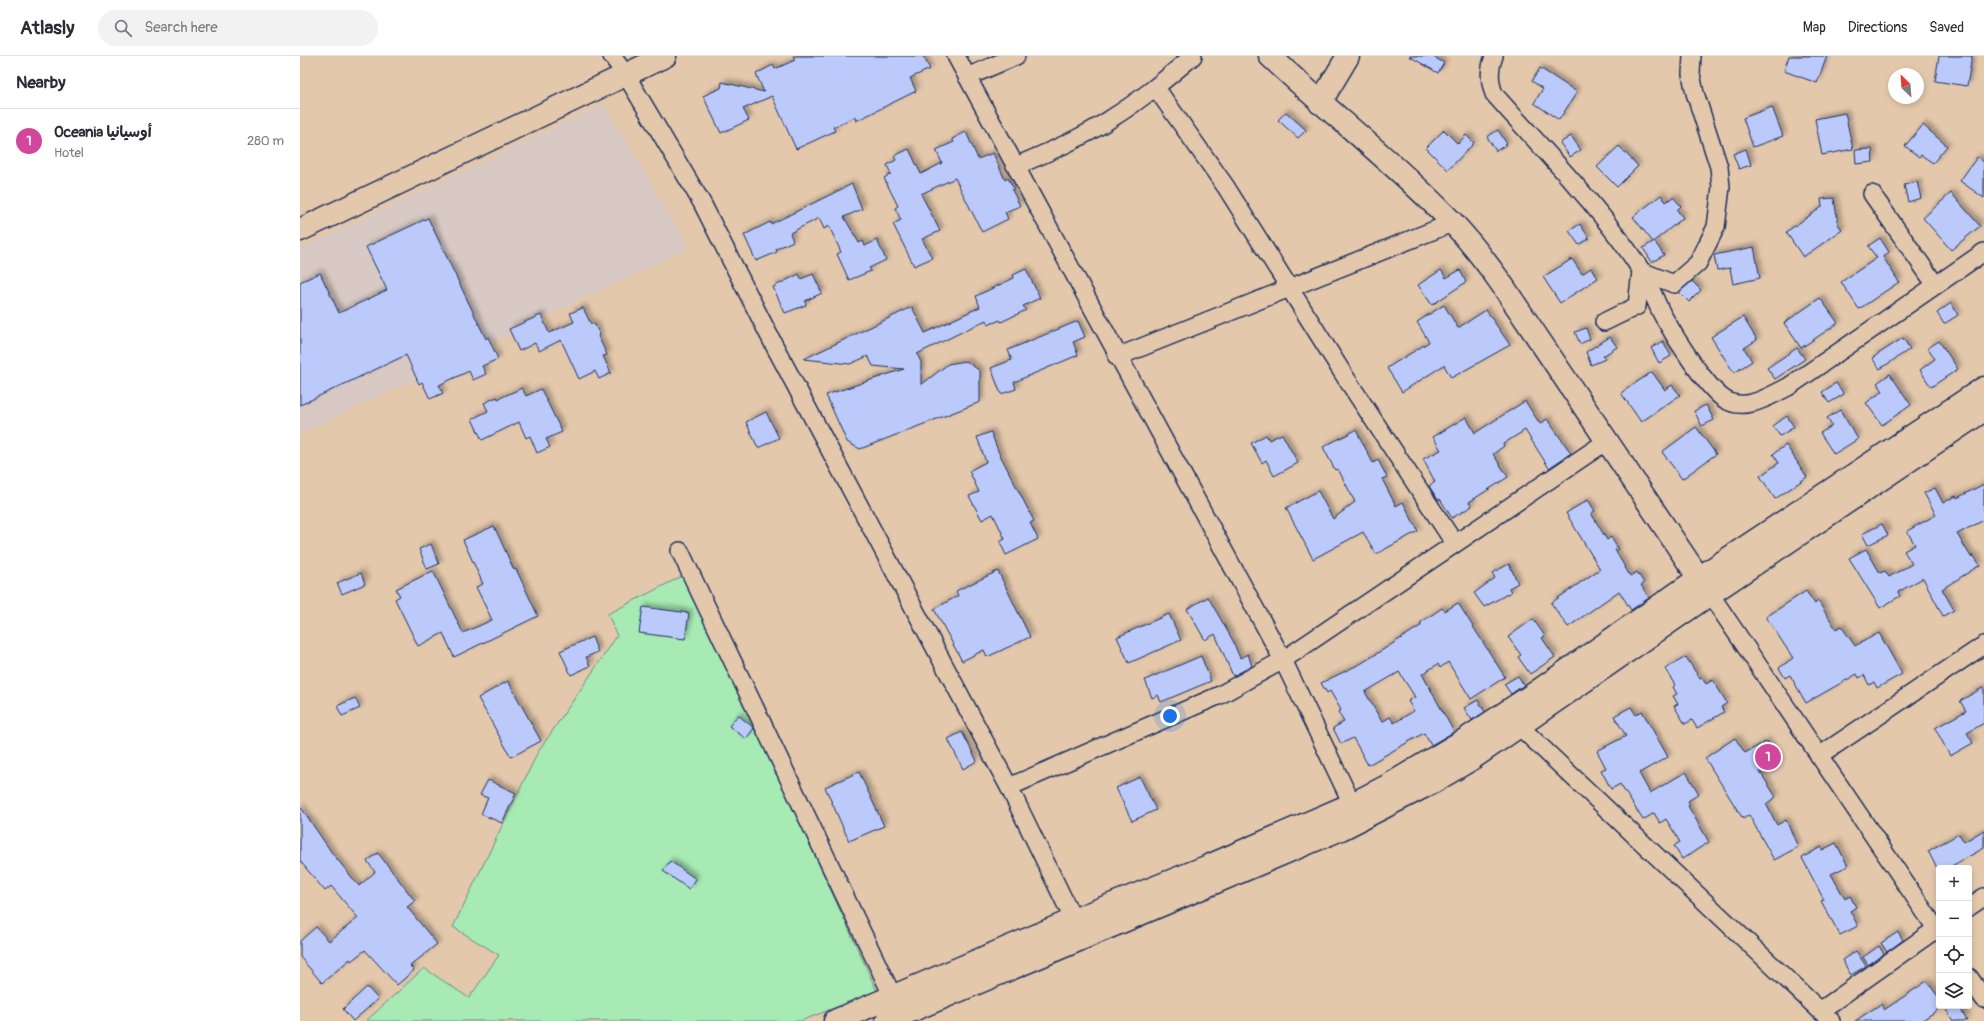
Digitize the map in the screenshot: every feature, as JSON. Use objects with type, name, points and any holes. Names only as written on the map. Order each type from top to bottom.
[{"type":"main road","points":[[300,230],[665,56]]},
{"type":"main road","points":[[1270,56],[1320,103],[1418,188],[1478,252],[1502,284],[1705,586]]},
{"type":"main road","points":[[1320,103],[1348,56]]},
{"type":"main road","points":[[1822,508],[1984,388]]},
{"type":"main road","points":[[1356,812],[1536,693],[1705,586],[1822,508],[1984,410]]},
{"type":"main road","points":[[835,1021],[893,996],[1078,929],[1210,875],[1356,812],[1433,782],[1519,726],[1705,586]]},
{"type":"main road","points":[[887,1021],[1078,929]]},
{"type":"street","points":[[612,56],[626,75],[702,203],[774,345],[1009,787],[1078,929]]},
{"type":"street","points":[[956,56],[1117,356],[1283,660],[1356,812]]},
{"type":"street","points":[[967,77],[1016,56]]},
{"type":"street","points":[[1016,166],[1065,145],[1105,122],[1156,88],[1193,56]]},
{"type":"street","points":[[1494,56],[1490,66],[1490,81],[1494,94],[1591,200],[1642,271],[1663,316],[1706,382],[1723,398],[1733,404],[1743,405],[1757,401],[1788,387],[1935,284],[1984,252]]},
{"type":"street","points":[[1642,271],[1674,284],[1698,263],[1716,227],[1721,187],[1719,167],[1695,93],[1691,74],[1692,56]]},
{"type":"street","points":[[1156,88],[1226,187],[1387,441],[1455,544]]},
{"type":"street","points":[[1872,194],[1935,284]]},
{"type":"street","points":[[1117,356],[1452,223]]},
{"type":"street","points":[[1604,322],[1636,306],[1642,271]]},
{"type":"street","points":[[1009,787],[1220,695],[1283,660],[1607,441]]},
{"type":"street","points":[[680,551],[893,996]]},
{"type":"street","points":[[1705,586],[1936,927]]},
{"type":"street","points":[[1819,756],[1982,650]]},
{"type":"street","points":[[1519,726],[1826,1016],[1936,932]]},
{"type":"street","points":[[1972,905],[1984,897]]},
{"type":"street","points":[[1972,981],[1984,999]]},
{"type":"shaded area","points":[[604,104],[689,248],[300,434],[300,249]]},
{"type":"green space","points":[[686,574],[877,991],[801,1021],[366,1021],[424,968],[469,998],[499,955],[453,927],[538,752],[617,636],[608,614]]},
{"type":"building","points":[[793,56],[923,56],[930,69],[910,78],[916,91],[856,121],[855,117],[833,127],[835,131],[796,149],[772,96],[743,109],[749,120],[721,133],[703,96],[721,88],[722,82],[764,92],[756,74],[773,65],[775,69],[795,60]]},
{"type":"building","points":[[1409,56],[1432,56],[1444,63],[1438,73]]},
{"type":"building","points":[[1789,56],[1827,56],[1817,83],[1784,71]]},
{"type":"building","points":[[1939,56],[1972,56],[1967,86],[1935,81]]},
{"type":"building","points":[[1540,68],[1577,92],[1559,120],[1534,103],[1543,89],[1532,81]]},
{"type":"building","points":[[1772,107],[1783,136],[1753,147],[1743,118]]},
{"type":"building","points":[[1286,112],[1306,130],[1298,138],[1278,120]]},
{"type":"building","points":[[1845,113],[1853,149],[1822,155],[1815,119]]},
{"type":"building","points":[[1923,125],[1947,146],[1933,163],[1921,155],[1919,157],[1905,146]]},
{"type":"building","points":[[1444,130],[1458,144],[1466,135],[1474,143],[1448,170],[1426,148]]},
{"type":"building","points":[[1498,130],[1507,144],[1496,151],[1487,137]]},
{"type":"building","points":[[966,132],[978,159],[993,153],[1005,180],[1008,178],[1014,189],[1012,190],[1020,206],[1005,212],[1008,219],[982,232],[955,178],[921,194],[940,231],[922,239],[932,258],[914,266],[893,224],[901,220],[895,208],[898,206],[884,178],[891,174],[887,165],[896,160],[894,156],[909,149],[921,174],[942,163],[936,150],[954,142],[952,139]]},
{"type":"building","points":[[1571,136],[1581,150],[1570,157],[1560,143]]},
{"type":"building","points":[[1619,146],[1638,166],[1617,187],[1597,167]]},
{"type":"building","points":[[1746,149],[1751,165],[1739,169],[1733,154]]},
{"type":"building","points":[[1872,149],[1873,162],[1856,164],[1855,150]]},
{"type":"building","points":[[1977,157],[1984,162],[1984,198],[1960,181]]},
{"type":"building","points":[[1917,182],[1921,198],[1908,202],[1904,185]]},
{"type":"building","points":[[852,184],[862,209],[844,217],[859,243],[863,241],[865,246],[877,240],[886,260],[869,268],[871,271],[849,280],[837,254],[841,252],[829,226],[824,229],[819,218],[790,233],[793,241],[776,249],[777,252],[756,261],[744,235],[770,222],[771,224]]},
{"type":"building","points":[[1951,193],[1980,226],[1951,250],[1923,218]]},
{"type":"building","points":[[1661,195],[1666,202],[1673,197],[1681,206],[1677,210],[1683,218],[1654,241],[1664,255],[1652,262],[1643,248],[1653,242],[1633,217]]},
{"type":"building","points":[[1834,198],[1838,224],[1842,230],[1803,257],[1786,232],[1822,207],[1821,199]]},
{"type":"building","points":[[428,218],[486,339],[488,337],[498,359],[482,366],[486,374],[473,380],[469,371],[439,385],[443,393],[430,399],[422,382],[419,384],[406,355],[300,405],[300,282],[320,273],[339,313],[387,290],[366,247]]},
{"type":"building","points":[[1580,224],[1589,238],[1579,245],[1569,231]]},
{"type":"building","points":[[1880,238],[1889,252],[1883,257],[1899,282],[1859,309],[1841,282],[1877,258],[1868,246]]},
{"type":"building","points":[[1754,247],[1760,278],[1733,284],[1730,268],[1717,270],[1714,255]]},
{"type":"building","points":[[1572,259],[1582,274],[1591,268],[1598,278],[1560,303],[1543,277]]},
{"type":"building","points":[[1026,269],[1040,298],[1023,306],[1026,310],[1001,322],[1000,320],[988,325],[986,320],[917,354],[921,362],[921,385],[948,364],[966,361],[980,371],[980,402],[860,449],[847,442],[826,395],[904,369],[873,366],[868,356],[850,364],[804,359],[912,307],[925,333],[980,307],[976,296],[1014,278],[1013,275]]},
{"type":"building","points":[[1441,270],[1446,278],[1460,270],[1466,282],[1432,305],[1418,285]]},
{"type":"building","points":[[799,274],[801,279],[813,274],[822,293],[805,301],[806,305],[785,313],[773,287]]},
{"type":"building","points":[[1692,281],[1701,290],[1689,302],[1679,292]]},
{"type":"building","points":[[1820,298],[1838,323],[1801,348],[1784,323]]},
{"type":"building","points":[[1951,303],[1958,315],[1944,324],[1937,313]]},
{"type":"building","points":[[1444,305],[1458,328],[1486,310],[1510,345],[1451,378],[1444,365],[1402,392],[1387,368],[1429,342],[1417,322]]},
{"type":"building","points":[[583,308],[591,324],[594,323],[600,335],[598,336],[607,355],[603,356],[611,373],[599,379],[595,371],[579,379],[561,340],[539,351],[535,343],[519,351],[509,329],[541,315],[549,333],[574,322],[570,313]]},
{"type":"building","points":[[1743,317],[1757,340],[1744,348],[1752,361],[1734,373],[1711,337]]},
{"type":"building","points":[[1078,321],[1085,337],[1073,342],[1078,355],[1014,382],[1016,389],[1001,394],[991,368],[1012,360],[1008,350]]},
{"type":"building","points":[[1586,328],[1590,339],[1580,344],[1575,332]]},
{"type":"building","points":[[1610,337],[1617,347],[1603,356],[1605,359],[1591,365],[1586,352]]},
{"type":"building","points":[[1903,338],[1910,349],[1880,369],[1872,358]]},
{"type":"building","points":[[1663,341],[1671,356],[1659,363],[1651,348]]},
{"type":"building","points":[[1939,341],[1958,369],[1931,387],[1920,370],[1935,359],[1928,348]]},
{"type":"building","points":[[1797,348],[1805,359],[1775,379],[1767,368]]},
{"type":"building","points":[[1652,372],[1665,390],[1672,385],[1680,395],[1641,422],[1621,393]]},
{"type":"building","points":[[1890,374],[1911,405],[1882,425],[1866,403],[1883,391],[1877,383]]},
{"type":"building","points":[[1836,383],[1844,394],[1829,403],[1822,392]]},
{"type":"building","points":[[522,388],[526,396],[541,389],[562,432],[546,439],[550,447],[537,453],[530,436],[526,438],[519,422],[482,440],[472,419],[488,411],[484,403],[497,397],[498,399]]},
{"type":"building","points":[[1525,401],[1540,424],[1547,419],[1571,453],[1549,468],[1525,430],[1503,444],[1504,446],[1493,454],[1508,477],[1469,502],[1472,506],[1452,518],[1440,499],[1438,500],[1429,486],[1435,482],[1423,459],[1441,450],[1433,437],[1466,417],[1475,433]]},
{"type":"building","points":[[1706,405],[1714,420],[1702,426],[1694,411]]},
{"type":"building","points":[[1840,410],[1858,439],[1834,454],[1820,433],[1832,426],[1827,418]]},
{"type":"building","points":[[766,412],[779,438],[758,448],[746,422]]},
{"type":"building","points":[[1787,416],[1794,427],[1780,436],[1773,426]]},
{"type":"building","points":[[1696,427],[1716,454],[1682,479],[1662,452]]},
{"type":"building","points":[[1356,430],[1373,463],[1378,460],[1387,477],[1382,479],[1396,506],[1403,502],[1418,531],[1376,554],[1363,532],[1313,559],[1286,508],[1318,491],[1333,519],[1355,502],[1338,469],[1335,470],[1323,447]]},
{"type":"building","points":[[991,432],[998,451],[1034,521],[1030,523],[1038,539],[1006,555],[1000,542],[1005,539],[993,514],[982,520],[969,496],[979,492],[969,471],[986,462],[977,437]]},
{"type":"building","points":[[1282,434],[1298,463],[1274,476],[1266,460],[1262,463],[1251,443],[1266,435],[1269,440]]},
{"type":"building","points":[[1786,445],[1807,477],[1775,499],[1760,476],[1779,463],[1773,454]]},
{"type":"building","points":[[1984,484],[1984,520],[1957,534],[1971,557],[1973,555],[1980,565],[1942,589],[1954,610],[1943,616],[1923,578],[1898,592],[1900,596],[1880,608],[1849,558],[1866,549],[1880,573],[1885,571],[1889,577],[1912,564],[1904,551],[1915,545],[1907,531],[1936,515],[1924,493],[1935,488],[1943,503],[1956,496],[1957,498]]},
{"type":"building","points":[[1588,500],[1595,511],[1591,513],[1607,540],[1611,537],[1618,549],[1615,550],[1630,576],[1637,572],[1644,583],[1641,585],[1649,598],[1631,610],[1619,591],[1568,627],[1551,603],[1600,569],[1566,513]]},
{"type":"building","points":[[1882,524],[1888,535],[1868,545],[1862,534]]},
{"type":"building","points":[[494,526],[514,570],[516,569],[538,616],[454,657],[443,633],[418,646],[395,599],[400,596],[396,589],[433,571],[463,633],[492,620],[476,587],[483,584],[463,540]]},
{"type":"building","points":[[431,544],[439,564],[427,569],[419,549]]},
{"type":"building","points":[[1509,564],[1518,583],[1509,588],[1511,592],[1484,607],[1474,593],[1495,578],[1492,573]]},
{"type":"building","points":[[998,571],[1030,637],[987,657],[984,650],[962,661],[934,609],[958,596],[956,591]]},
{"type":"building","points":[[361,573],[365,584],[342,594],[337,583]]},
{"type":"building","points":[[1806,591],[1815,604],[1818,601],[1836,629],[1841,626],[1855,646],[1879,633],[1902,674],[1877,688],[1874,682],[1869,685],[1864,675],[1859,678],[1857,674],[1806,703],[1790,675],[1785,678],[1779,668],[1793,658],[1766,617]]},
{"type":"building","points":[[1208,597],[1232,639],[1240,658],[1248,654],[1252,666],[1233,676],[1215,634],[1205,640],[1187,609]]},
{"type":"building","points":[[1458,603],[1505,677],[1471,699],[1448,662],[1440,668],[1438,664],[1422,674],[1454,732],[1431,745],[1424,733],[1368,765],[1353,738],[1341,744],[1333,728],[1344,722],[1338,712],[1341,710],[1330,691],[1327,693],[1321,683],[1362,663],[1422,625],[1420,623],[1442,608],[1445,611]],"holes":[[[1399,672],[1415,697],[1408,701],[1414,711],[1394,723],[1390,717],[1382,722],[1365,692]]]},
{"type":"building","points":[[643,607],[689,613],[685,639],[639,633]]},
{"type":"building","points":[[1169,614],[1181,640],[1129,663],[1117,637]]},
{"type":"building","points":[[1533,619],[1545,636],[1542,638],[1555,657],[1530,674],[1518,657],[1521,655],[1508,637]]},
{"type":"building","points":[[592,637],[598,652],[586,657],[590,666],[571,675],[560,651]]},
{"type":"building","points":[[1201,656],[1211,681],[1161,702],[1158,695],[1152,698],[1145,680]]},
{"type":"building","points":[[1686,657],[1700,679],[1702,678],[1706,684],[1713,680],[1727,703],[1721,707],[1724,712],[1697,728],[1692,720],[1685,724],[1674,706],[1678,704],[1673,696],[1677,694],[1673,687],[1675,685],[1665,669]]},
{"type":"building","points":[[1518,676],[1524,685],[1511,694],[1504,684]]},
{"type":"building","points":[[508,681],[541,741],[511,757],[478,698]]},
{"type":"building","points":[[1984,687],[1984,723],[1967,733],[1973,743],[1950,756],[1935,728],[1966,711],[1960,701]]},
{"type":"building","points":[[355,698],[360,708],[342,716],[337,706]]},
{"type":"building","points":[[1478,700],[1485,712],[1472,720],[1464,708]]},
{"type":"building","points":[[1631,707],[1636,715],[1642,711],[1668,757],[1639,773],[1650,793],[1686,772],[1699,794],[1688,801],[1690,805],[1688,806],[1709,842],[1682,859],[1674,846],[1680,842],[1666,819],[1660,823],[1654,813],[1643,820],[1620,784],[1611,789],[1601,770],[1606,768],[1597,751],[1626,736],[1614,716]]},
{"type":"building","points":[[738,715],[754,728],[746,739],[729,726]]},
{"type":"building","points":[[962,732],[977,761],[963,769],[948,739]]},
{"type":"building","points":[[1735,738],[1745,753],[1767,741],[1779,761],[1760,772],[1776,797],[1766,804],[1777,825],[1786,820],[1798,847],[1774,860],[1749,815],[1743,819],[1705,758]]},
{"type":"building","points":[[859,772],[884,826],[849,841],[825,787]]},
{"type":"building","points":[[1140,777],[1156,810],[1132,821],[1116,788]]},
{"type":"building","points":[[488,780],[516,793],[502,823],[481,814],[488,798],[480,795]]},
{"type":"building","points":[[300,806],[332,853],[359,886],[375,872],[367,861],[378,853],[415,901],[407,907],[437,944],[410,966],[414,970],[397,985],[365,950],[351,961],[350,959],[322,983],[300,957],[300,941],[316,927],[329,941],[358,918],[331,886],[325,891],[300,861]]},
{"type":"building","points":[[1984,830],[1984,848],[1953,865],[1936,866],[1928,851],[1959,834],[1964,842]]},
{"type":"building","points":[[1836,843],[1848,866],[1831,874],[1845,899],[1850,896],[1856,907],[1850,911],[1858,926],[1840,935],[1821,901],[1824,900],[1802,858],[1821,847],[1822,850]]},
{"type":"building","points":[[670,861],[696,879],[689,889],[663,871]]},
{"type":"building","points":[[1898,932],[1903,940],[1887,952],[1881,943]]},
{"type":"building","points":[[1879,946],[1884,954],[1868,965],[1863,957]]},
{"type":"building","points":[[1856,951],[1866,966],[1851,975],[1842,960]]},
{"type":"building","points":[[1927,981],[1936,994],[1936,1009],[1939,1009],[1921,1021],[1855,1021],[1881,1004],[1884,1010]]},
{"type":"building","points":[[367,987],[378,999],[353,1021],[343,1009]]},
{"type":"building","points":[[1946,1009],[1961,1009],[1967,1021],[1953,1021]]},
{"type":"place","name":"Oceania أوسيانيا","points":[[1768,757]]}]
